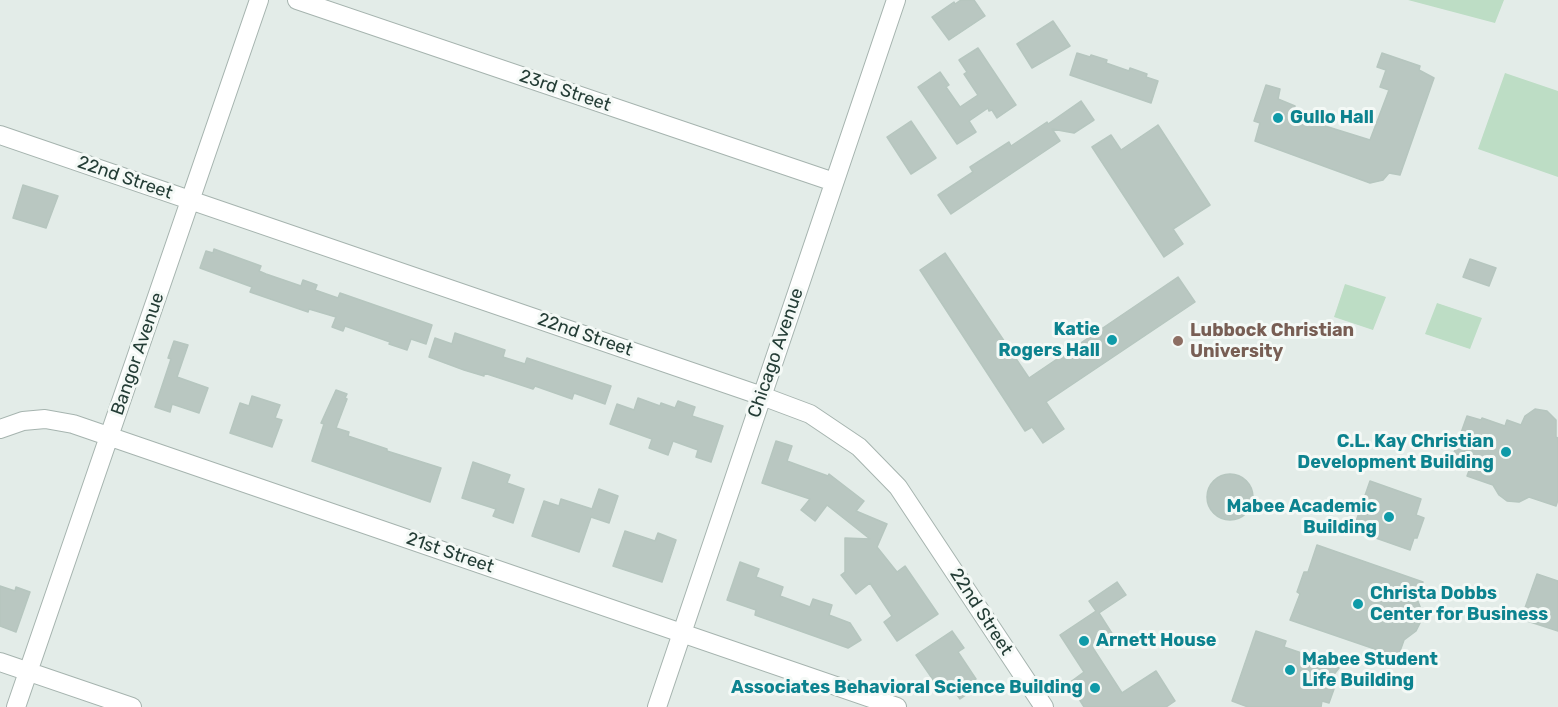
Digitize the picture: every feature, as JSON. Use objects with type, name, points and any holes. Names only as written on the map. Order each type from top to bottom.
[{"type":"street","name":"Bangor Avenue","points":[[16,707],[259,0]]},
{"type":"street","name":"23rd Street","points":[[297,0],[834,182]]},
{"type":"street","name":"Chicago Avenue","points":[[657,707],[896,0]]},
{"type":"street","name":"22nd Street","points":[[0,135],[792,406],[823,422],[859,447],[886,473],[908,500],[1044,707]]},
{"type":"street","name":"21st Street","points":[[0,429],[22,421],[45,420],[73,424],[897,707]]},
{"type":"street","points":[[0,662],[132,707]]},
{"type":"green space","points":[[1408,0],[1504,0],[1495,23]]},
{"type":"green space","points":[[1505,73],[1558,91],[1558,177],[1478,149]]},
{"type":"green space","points":[[1345,284],[1386,297],[1373,330],[1334,317]]},
{"type":"green space","points":[[1437,303],[1482,318],[1470,349],[1425,334]]},
{"type":"building","points":[[961,0],[974,0],[985,16],[949,40],[932,17],[954,2],[955,4]]},
{"type":"building","points":[[1053,21],[1070,46],[1032,68],[1017,44]]},
{"type":"building","points":[[978,48],[1016,105],[997,118],[988,108],[969,121],[976,132],[957,144],[918,87],[940,72],[949,85],[946,87],[960,107],[978,95],[964,74],[967,72],[959,60]]},
{"type":"building","points":[[1077,53],[1107,60],[1106,63],[1129,71],[1130,68],[1158,81],[1151,103],[1070,75]]},
{"type":"building","name":"Gullo Hall","points":[[1382,53],[1420,66],[1419,70],[1434,78],[1400,175],[1389,173],[1383,180],[1370,183],[1255,141],[1260,123],[1254,121],[1266,85],[1280,89],[1278,99],[1295,106],[1293,116],[1370,140],[1389,90],[1380,87],[1386,70],[1377,67]]},
{"type":"building","points":[[1081,101],[1094,120],[1074,133],[1052,129],[1060,141],[951,214],[938,195],[973,172],[970,167],[1009,142],[1011,146],[1047,122],[1048,124]]},
{"type":"building","points":[[911,121],[936,158],[911,174],[887,137]]},
{"type":"building","points":[[1158,125],[1210,205],[1173,229],[1183,244],[1164,257],[1092,147],[1111,135],[1121,150]]},
{"type":"building","points":[[23,185],[58,196],[46,228],[13,218]]},
{"type":"building","points":[[214,249],[261,266],[259,271],[266,274],[301,286],[303,280],[317,285],[315,290],[338,298],[340,293],[432,325],[426,344],[411,339],[407,350],[345,326],[343,331],[332,327],[336,317],[309,309],[308,312],[250,292],[252,287],[200,268],[206,251],[213,253]]},
{"type":"building","name":"Katie Rogers Hall","points":[[945,253],[1029,378],[1178,277],[1195,302],[1046,402],[1064,429],[1043,443],[1032,427],[1025,431],[920,270]]},
{"type":"building","points":[[1470,259],[1496,268],[1489,286],[1463,277]]},
{"type":"building","points":[[455,333],[505,350],[503,357],[525,364],[527,358],[611,386],[605,404],[574,393],[572,399],[535,386],[533,389],[484,373],[484,376],[429,357],[435,338],[452,344]]},
{"type":"building","points":[[174,341],[188,345],[177,377],[208,388],[199,413],[172,404],[170,412],[155,407],[171,359],[168,358]]},
{"type":"building","points":[[336,390],[347,394],[345,398],[347,399],[336,428],[349,432],[348,436],[387,449],[387,451],[441,468],[430,502],[312,461],[324,424],[321,423]]},
{"type":"building","points":[[252,396],[280,405],[275,418],[282,420],[272,447],[230,433],[240,403],[249,406]]},
{"type":"building","points":[[638,398],[660,406],[661,403],[675,408],[678,401],[695,407],[692,416],[723,426],[711,462],[696,457],[698,450],[673,441],[668,455],[649,448],[652,439],[610,424],[617,404],[634,410]]},
{"type":"building","name":"C.L. Kay Christian Development Building","points":[[1535,409],[1547,411],[1556,420],[1558,500],[1556,506],[1529,497],[1519,502],[1507,501],[1499,495],[1493,485],[1467,476],[1470,468],[1451,461],[1467,416],[1481,420],[1482,418],[1505,426],[1507,420],[1521,425],[1525,416]]},
{"type":"building","points":[[776,441],[792,446],[787,461],[828,476],[829,474],[864,501],[856,511],[887,524],[877,547],[897,572],[905,566],[938,614],[897,641],[884,622],[892,616],[870,583],[856,594],[841,575],[845,572],[845,538],[870,539],[827,505],[815,521],[801,510],[810,499],[762,483]]},
{"type":"building","points":[[473,462],[510,475],[507,483],[524,489],[513,523],[493,516],[496,509],[462,498]]},
{"type":"building","points":[[1230,474],[1246,481],[1253,497],[1246,513],[1230,520],[1214,513],[1207,497],[1214,481]]},
{"type":"building","name":"Mabee Academic Building","points":[[1370,481],[1421,499],[1416,515],[1424,518],[1410,550],[1353,530]]},
{"type":"building","points":[[599,489],[618,496],[609,523],[591,517],[579,552],[532,536],[544,501],[559,506],[561,499],[592,509]]},
{"type":"building","points":[[625,531],[655,541],[658,533],[676,540],[662,582],[613,566]]},
{"type":"building","name":"Christa Dobbs Center for Business","points":[[1317,545],[1423,582],[1417,599],[1421,609],[1421,621],[1416,631],[1404,640],[1398,657],[1290,620],[1300,594],[1297,592],[1304,572],[1308,572]]},
{"type":"building","points":[[740,562],[759,569],[756,577],[783,587],[780,596],[810,607],[813,599],[832,605],[829,615],[850,623],[861,640],[848,648],[755,615],[756,610],[727,600]]},
{"type":"building","points":[[1537,574],[1558,581],[1558,631],[1521,619]]},
{"type":"building","points":[[1117,582],[1126,595],[1099,613],[1113,635],[1093,648],[1122,693],[1156,671],[1175,701],[1166,707],[1084,707],[1069,683],[1084,672],[1060,635],[1096,611],[1089,601]]},
{"type":"building","points":[[0,586],[15,591],[16,587],[30,592],[16,632],[0,626]]},
{"type":"building","points":[[952,631],[964,648],[958,652],[976,679],[971,682],[976,688],[960,699],[947,681],[938,687],[916,655]]},
{"type":"building","name":"Mabee Student Life Building","points":[[1256,631],[1286,641],[1284,647],[1325,661],[1328,659],[1339,668],[1325,686],[1334,689],[1329,703],[1322,701],[1321,707],[1248,707],[1232,701]]},
{"type":"place","name":"Gullo Hall","points":[[1278,118]]},
{"type":"place","name":"Katie Rogers Hall","points":[[1112,340]]},
{"type":"place","name":"Lubbock Christian University","points":[[1178,341]]},
{"type":"place","name":"C.L. Kay Christian Development Building","points":[[1506,452]]},
{"type":"place","name":"Mabee Academic Building","points":[[1389,517]]},
{"type":"place","name":"Christa Dobbs Center for Business","points":[[1358,604]]},
{"type":"place","name":"Arnett House","points":[[1084,641]]},
{"type":"place","name":"Mabee Student Life Building","points":[[1290,670]]},
{"type":"place","name":"Associates Behavioral Science Building","points":[[1095,688]]}]
